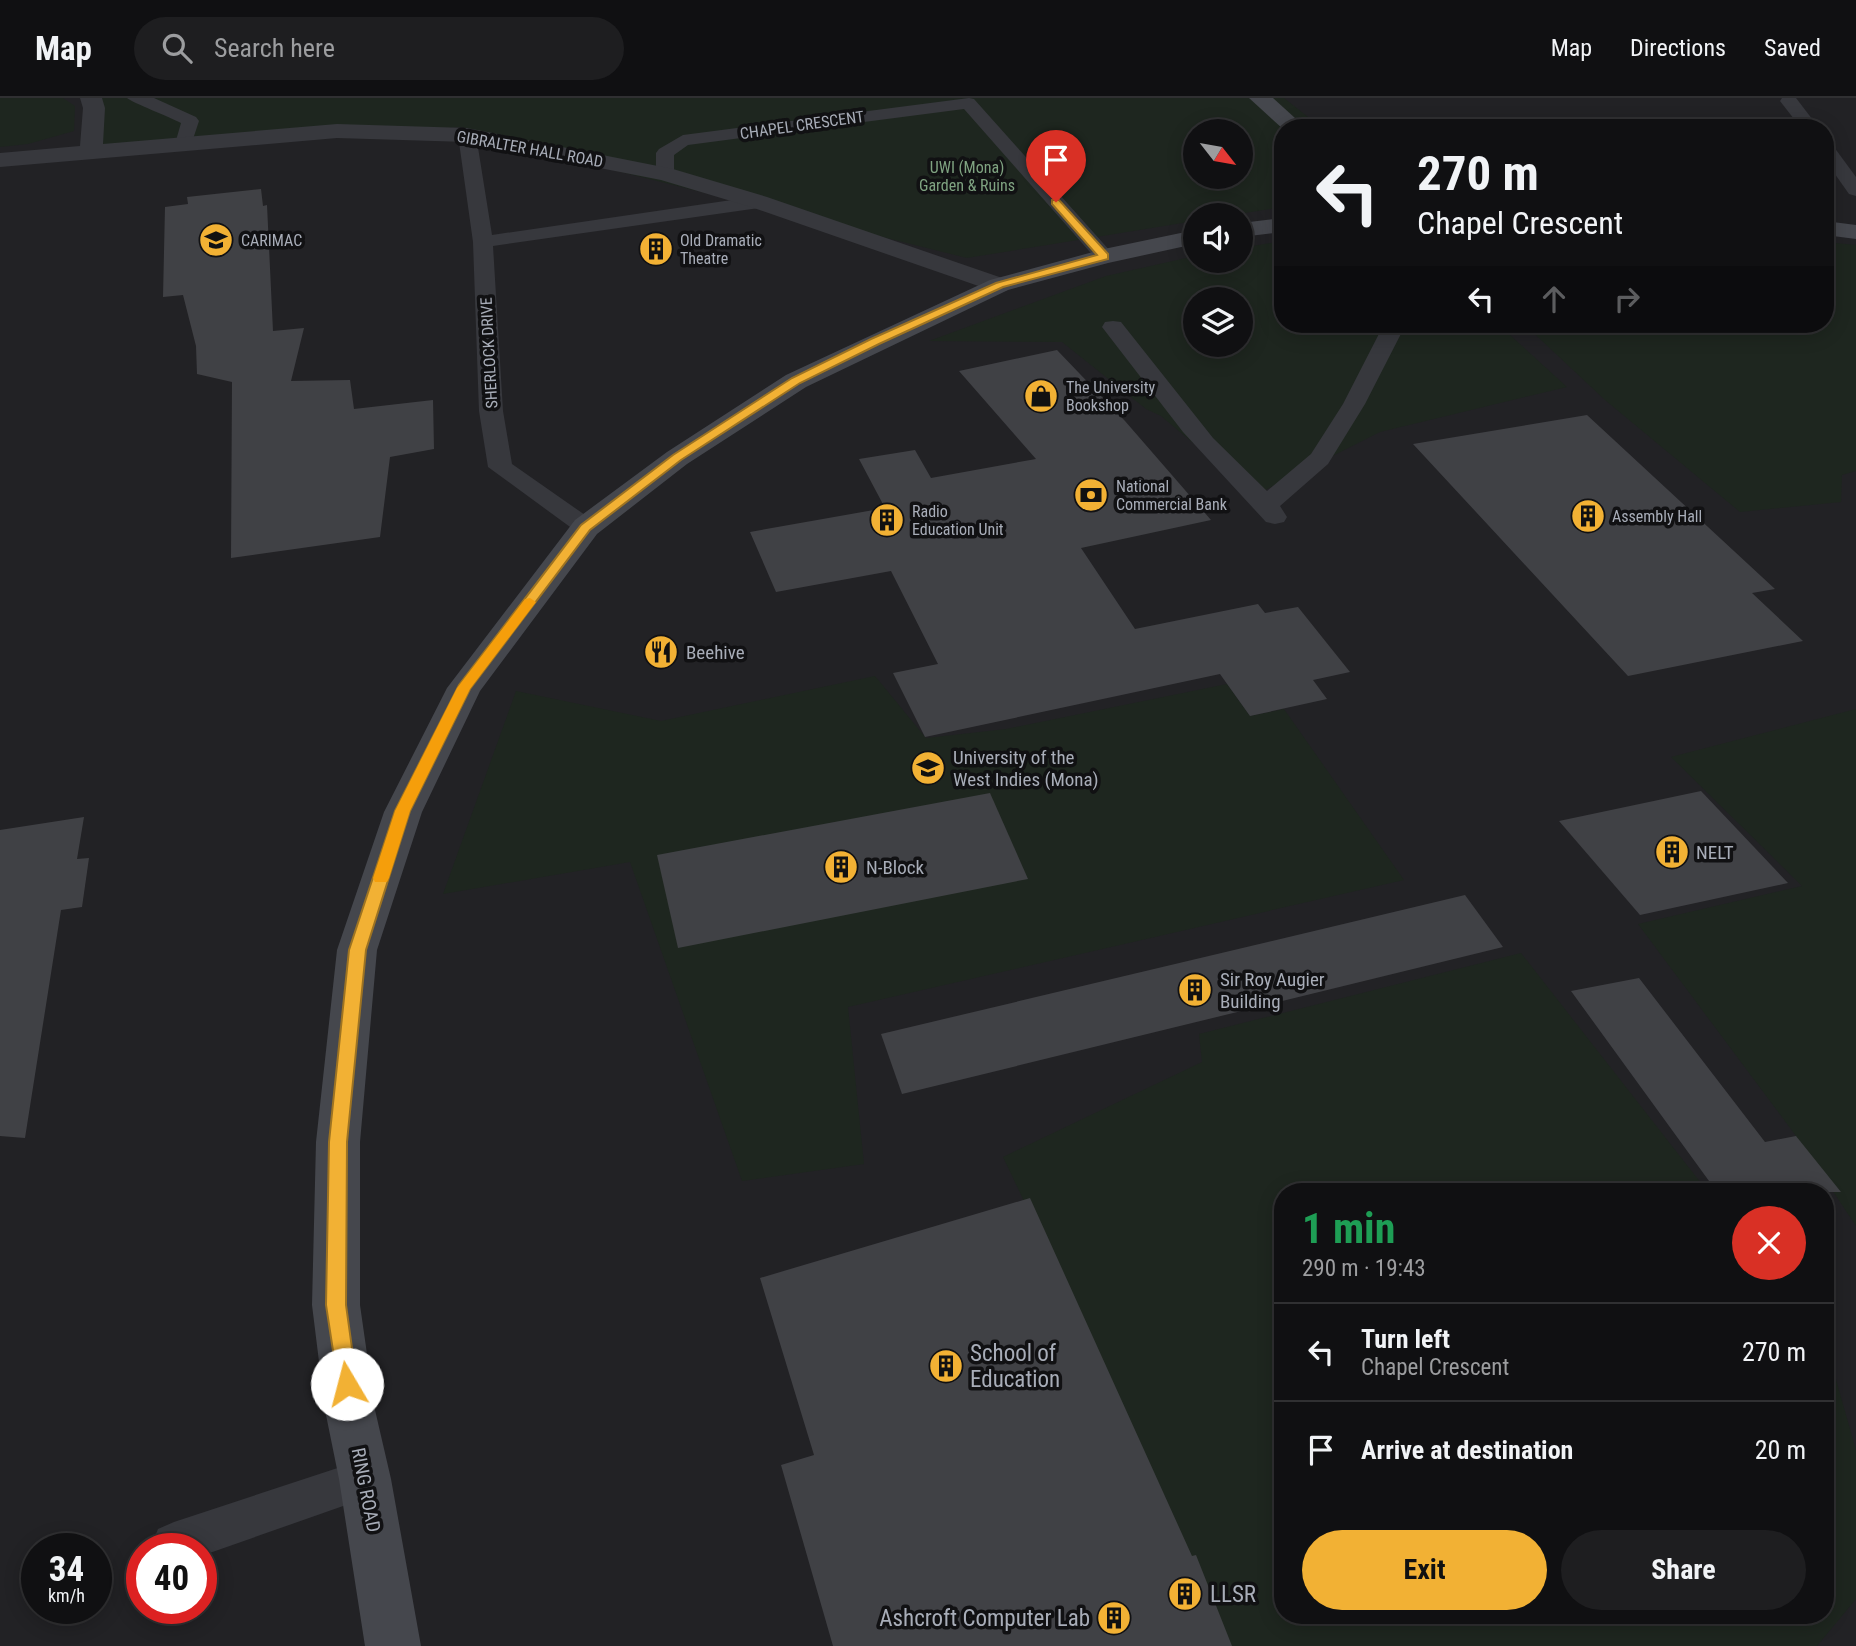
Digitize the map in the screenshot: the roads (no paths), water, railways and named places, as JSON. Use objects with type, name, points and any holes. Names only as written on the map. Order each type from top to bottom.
[{"type":"street","points":[[91,98],[94,108],[91,150]]},
{"type":"street","points":[[1260,98],[1284,119]]},
{"type":"street","name":"GIBRALTER HALL ROAD","points":[[0,160],[91,150],[337,131],[467,135],[665,174],[759,202],[999,285]]},
{"type":"street","points":[[1253,229],[1274,226]]},
{"type":"street","points":[[1834,229],[1856,232]]},
{"type":"street","name":"RING ROAD","points":[[393,1646],[365,1479],[350,1410],[336,1305],[338,1142],[357,950],[403,811],[464,688],[586,527],[677,457],[796,381],[999,285],[1104,256],[1183,240]]},
{"type":"lane","points":[[136,98],[159,105],[190,121],[184,144]]},
{"type":"lane","points":[[1789,101],[1803,119]]},
{"type":"lane","name":"CHAPEL CRESCENT","points":[[665,174],[665,153],[683,140],[968,103],[1104,256]]},
{"type":"lane","name":"SHERLOCK DRIVE","points":[[467,135],[483,242],[491,411],[500,467],[586,527]]},
{"type":"lane","points":[[1834,159],[1856,190]]},
{"type":"lane","points":[[483,242],[759,202]]},
{"type":"lane","points":[[1113,327],[1179,414],[1235,477],[1271,511],[1320,459],[1354,404],[1390,333]]},
{"type":"lane","points":[[206,1533],[365,1479]]},
{"type":"place","name":"CARIMAC","points":[[216,240]]},
{"type":"place","name":"Old Dramatic Theatre","points":[[656,249]]},
{"type":"place","name":"The University Bookshop","points":[[1041,396]]},
{"type":"place","name":"National Commercial Bank","points":[[1091,495]]},
{"type":"place","name":"Assembly Hall","points":[[1588,516]]},
{"type":"place","name":"Radio Education Unit","points":[[887,520]]},
{"type":"place","name":"Beehive","points":[[661,652]]},
{"type":"place","name":"University of the West Indies (Mona)","points":[[928,768]]},
{"type":"place","name":"NELT","points":[[1672,852]]},
{"type":"place","name":"N-Block","points":[[841,867]]},
{"type":"place","name":"Sir Roy Augier Building","points":[[1195,990]]},
{"type":"place","name":"School of Education","points":[[946,1366]]},
{"type":"place","name":"LLSR","points":[[1185,1594]]},
{"type":"place","name":"Ashcroft Computer Lab","points":[[1114,1618]]},
{"type":"park label","name":"UWI (Mona) Garden & Ruins","points":[[967,176]]}]
